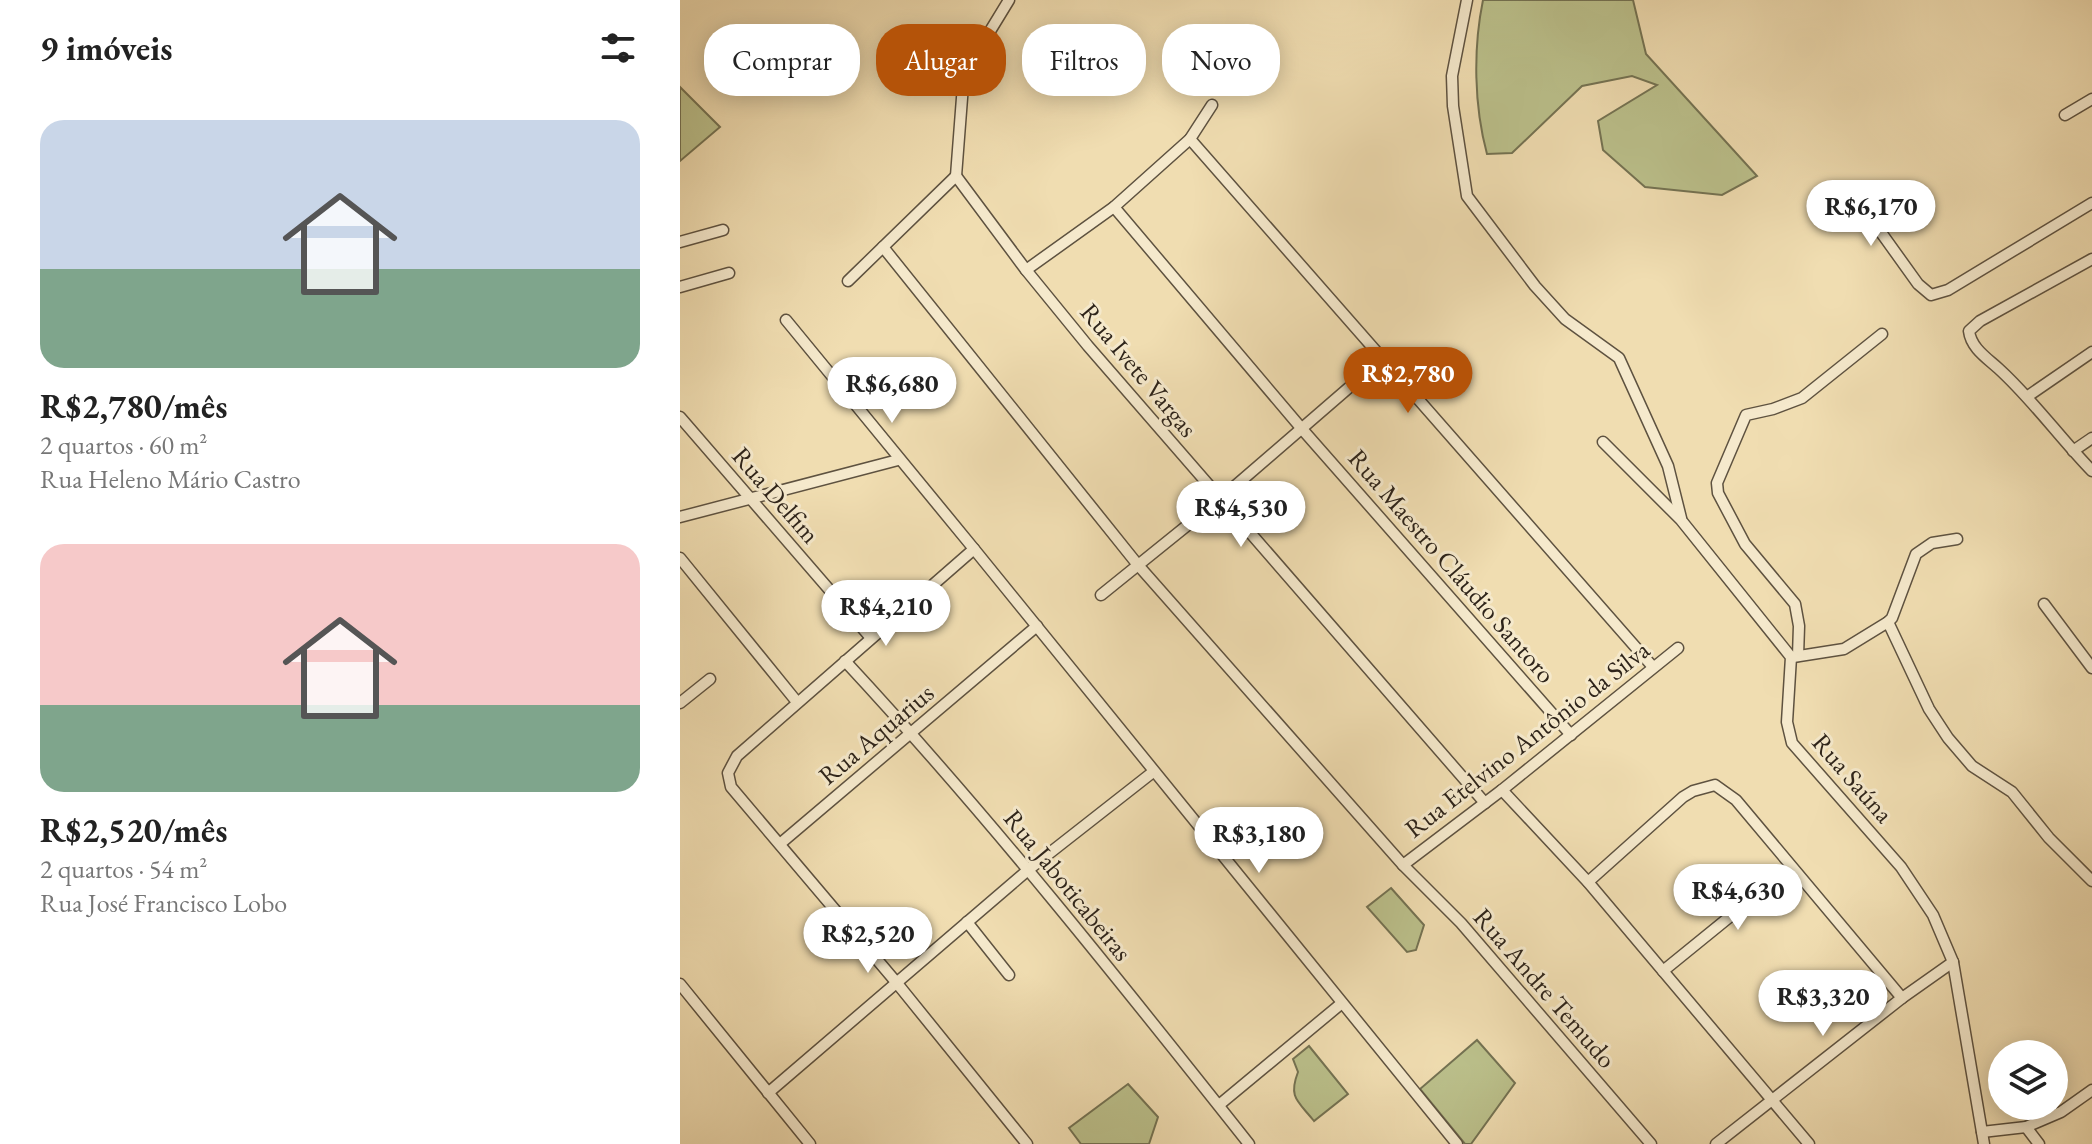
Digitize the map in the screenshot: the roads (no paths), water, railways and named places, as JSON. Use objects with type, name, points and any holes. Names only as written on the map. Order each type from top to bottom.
[{"type":"street","points":[[848,281],[956,176],[963,85],[984,41],[1009,0]]},
{"type":"street","points":[[1467,0],[1452,76],[1453,106],[1467,196],[1535,286],[1565,319],[1619,358],[1668,466],[1681,520]]},
{"type":"street","points":[[2065,115],[2092,99]]},
{"type":"street","points":[[1026,270],[1114,207],[1190,139],[1212,105]]},
{"type":"street","points":[[1190,139],[1653,667]]},
{"type":"street","name":"Rua Ivete Vargas","points":[[956,176],[1026,270],[1220,499],[1485,803]]},
{"type":"street","points":[[1852,192],[1918,284],[1925,292],[1934,295],[1948,290],[2092,203]]},
{"type":"street","name":"Rua Maestro Cláudio Santoro","points":[[1114,207],[1302,429],[1571,735]]},
{"type":"street","points":[[680,242],[723,230]]},
{"type":"street","name":"Rua Andre Temudo","points":[[883,247],[1138,565],[1403,865],[1461,923],[1651,1144]]},
{"type":"street","points":[[2092,259],[1980,321],[1969,331],[1977,348],[2028,396],[2092,471]]},
{"type":"street","points":[[680,287],[729,273]]},
{"type":"street","points":[[786,320],[1457,1144]]},
{"type":"street","name":"Rua Saúna","points":[[1882,334],[1802,398],[1746,415],[1717,483],[1718,493],[1745,544],[1795,604],[1799,626],[1787,722],[1792,743],[1901,867],[1933,915],[1953,962],[1984,1144]]},
{"type":"street","points":[[2028,396],[2092,352]]},
{"type":"street","points":[[1101,595],[1220,499],[1382,359]]},
{"type":"street","name":"Rua Delfim","points":[[680,417],[871,638]]},
{"type":"street","points":[[2073,451],[2092,438]]},
{"type":"street","points":[[1603,442],[1681,520],[1795,656],[1844,649],[1888,622],[1916,554],[1932,543],[1957,539]]},
{"type":"street","points":[[680,517],[898,460]]},
{"type":"street","points":[[974,549],[737,756],[728,773],[731,787],[781,843],[1027,1144]]},
{"type":"street","points":[[680,558],[797,702]]},
{"type":"street","points":[[2044,604],[2092,668]]},
{"type":"street","points":[[1888,622],[1929,709],[1948,738],[1972,766],[2012,792],[2049,838],[2092,881]]},
{"type":"street","name":"Rua Aquarius","points":[[781,843],[1037,626]]},
{"type":"street","name":"Rua Etelvino Antônio da Silva","points":[[1403,865],[1502,790],[1678,648]]},
{"type":"street","name":"Rua Jaboticabeiras","points":[[845,661],[912,733],[1028,870],[1249,1144]]},
{"type":"street","points":[[680,703],[710,679]]},
{"type":"street","points":[[768,1093],[1028,870],[1153,772]]},
{"type":"street","points":[[1588,882],[1671,806],[1693,791],[1715,785],[1736,800],[1902,998]]},
{"type":"street","points":[[1502,790],[1588,882],[1809,1144]]},
{"type":"street","points":[[1663,971],[1791,867]]},
{"type":"street","points":[[967,922],[1009,975]]},
{"type":"street","points":[[1716,1144],[1902,998],[1953,962]]},
{"type":"street","points":[[680,984],[810,1144]]},
{"type":"street","points":[[1219,1105],[1342,1003]]},
{"type":"street","points":[[1982,1132],[2026,1127],[2061,1112],[2092,1090]]},
{"type":"street","points":[[2026,1127],[2039,1144]]}]
